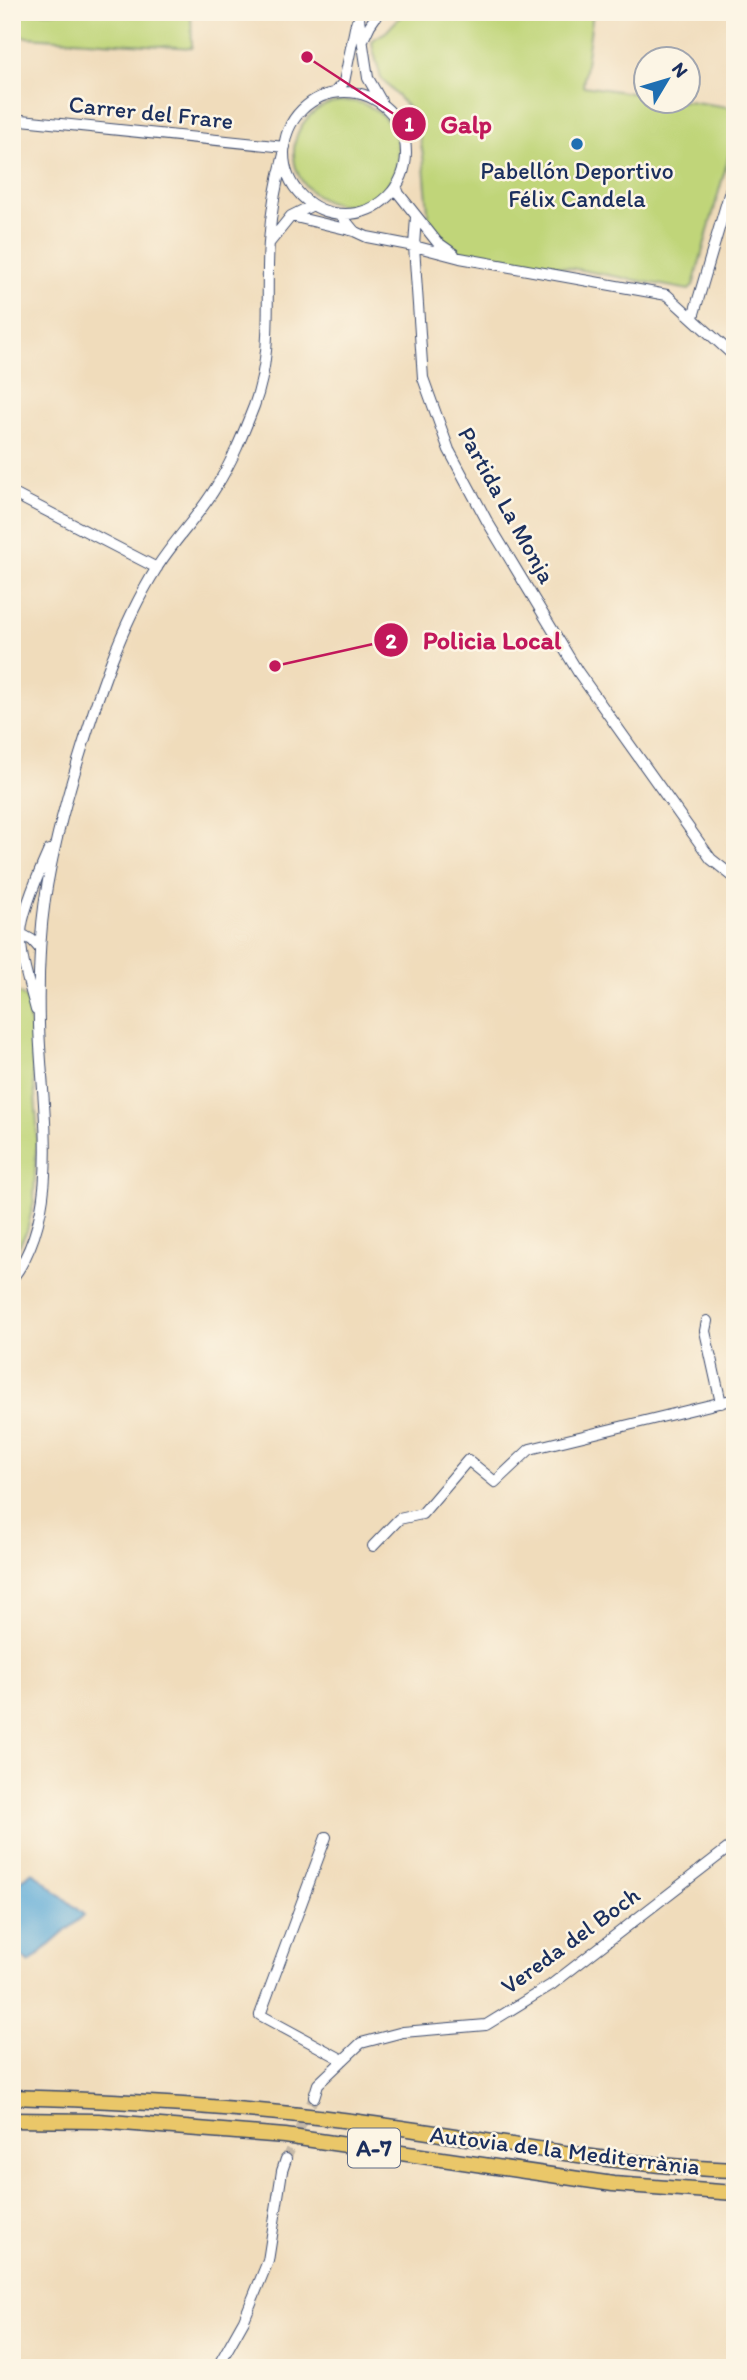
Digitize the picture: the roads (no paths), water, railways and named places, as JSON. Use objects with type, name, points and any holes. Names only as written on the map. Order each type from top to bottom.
[{"type":"highway","name":"Autovia de la Mediterrània","points":[[12,2097],[128,2100],[264,2111],[388,2126],[620,2161],[735,2170]]},
{"type":"highway","name":"Autovia de la Mediterrània","points":[[12,2120],[110,2122],[285,2136],[588,2180],[735,2193]]},
{"type":"street","points":[[284,150],[288,174],[298,191],[313,205],[340,214],[372,208],[386,199],[403,173],[406,145],[402,130],[373,90],[368,78],[358,12]]},
{"type":"street","points":[[334,93],[344,82],[358,12]]},
{"type":"street","points":[[362,43],[369,25],[379,12]]},
{"type":"street","points":[[12,1279],[33,1242],[43,1207],[46,1166],[39,1023],[40,949],[56,837],[97,696],[135,609],[157,568],[216,488],[241,440],[256,402],[268,351],[269,243],[274,191],[289,131],[308,104],[334,93],[361,94],[385,107]]},
{"type":"street","name":"Carrer del Frare","points":[[12,119],[284,150]]},
{"type":"street","points":[[693,317],[735,174]]},
{"type":"street","points":[[396,186],[399,194],[437,242],[460,258]]},
{"type":"street","points":[[269,243],[291,216],[313,205]]},
{"type":"street","points":[[340,214],[354,231]]},
{"type":"street","points":[[291,216],[460,258],[667,295],[734,353]]},
{"type":"street","name":"Partida La Monja","points":[[416,217],[414,246],[423,378],[449,450],[487,521],[578,672],[711,859],[735,878]]},
{"type":"street","points":[[12,493],[157,568]]},
{"type":"street","points":[[39,1023],[16,931],[56,837]]},
{"type":"street","points":[[16,931],[32,940],[40,949]]},
{"type":"street","points":[[707,1321],[705,1331],[721,1403]]},
{"type":"street","points":[[373,1546],[399,1519],[422,1514],[468,1460],[495,1482],[530,1449],[735,1399]]},
{"type":"street","points":[[326,1837],[260,2015],[343,2060]]},
{"type":"street","name":"Vereda del Boch","points":[[314,2096],[318,2084],[361,2043],[403,2032],[486,2025],[551,1985],[735,1843]]},
{"type":"street","points":[[217,2368],[244,2320],[268,2261],[286,2159]]},
{"type":"water","points":[[32,1871],[84,1915],[29,1963],[12,1948],[12,1889]]},
{"type":"tunnel","points":[[286,2159],[314,2097]]},
{"type":"place","name":"Galp","points":[[307,57]]},
{"type":"place","name":"Pabellón Deportivo Félix Candela","points":[[577,144]]},
{"type":"place","name":"Policia Local","points":[[275,666]]}]
